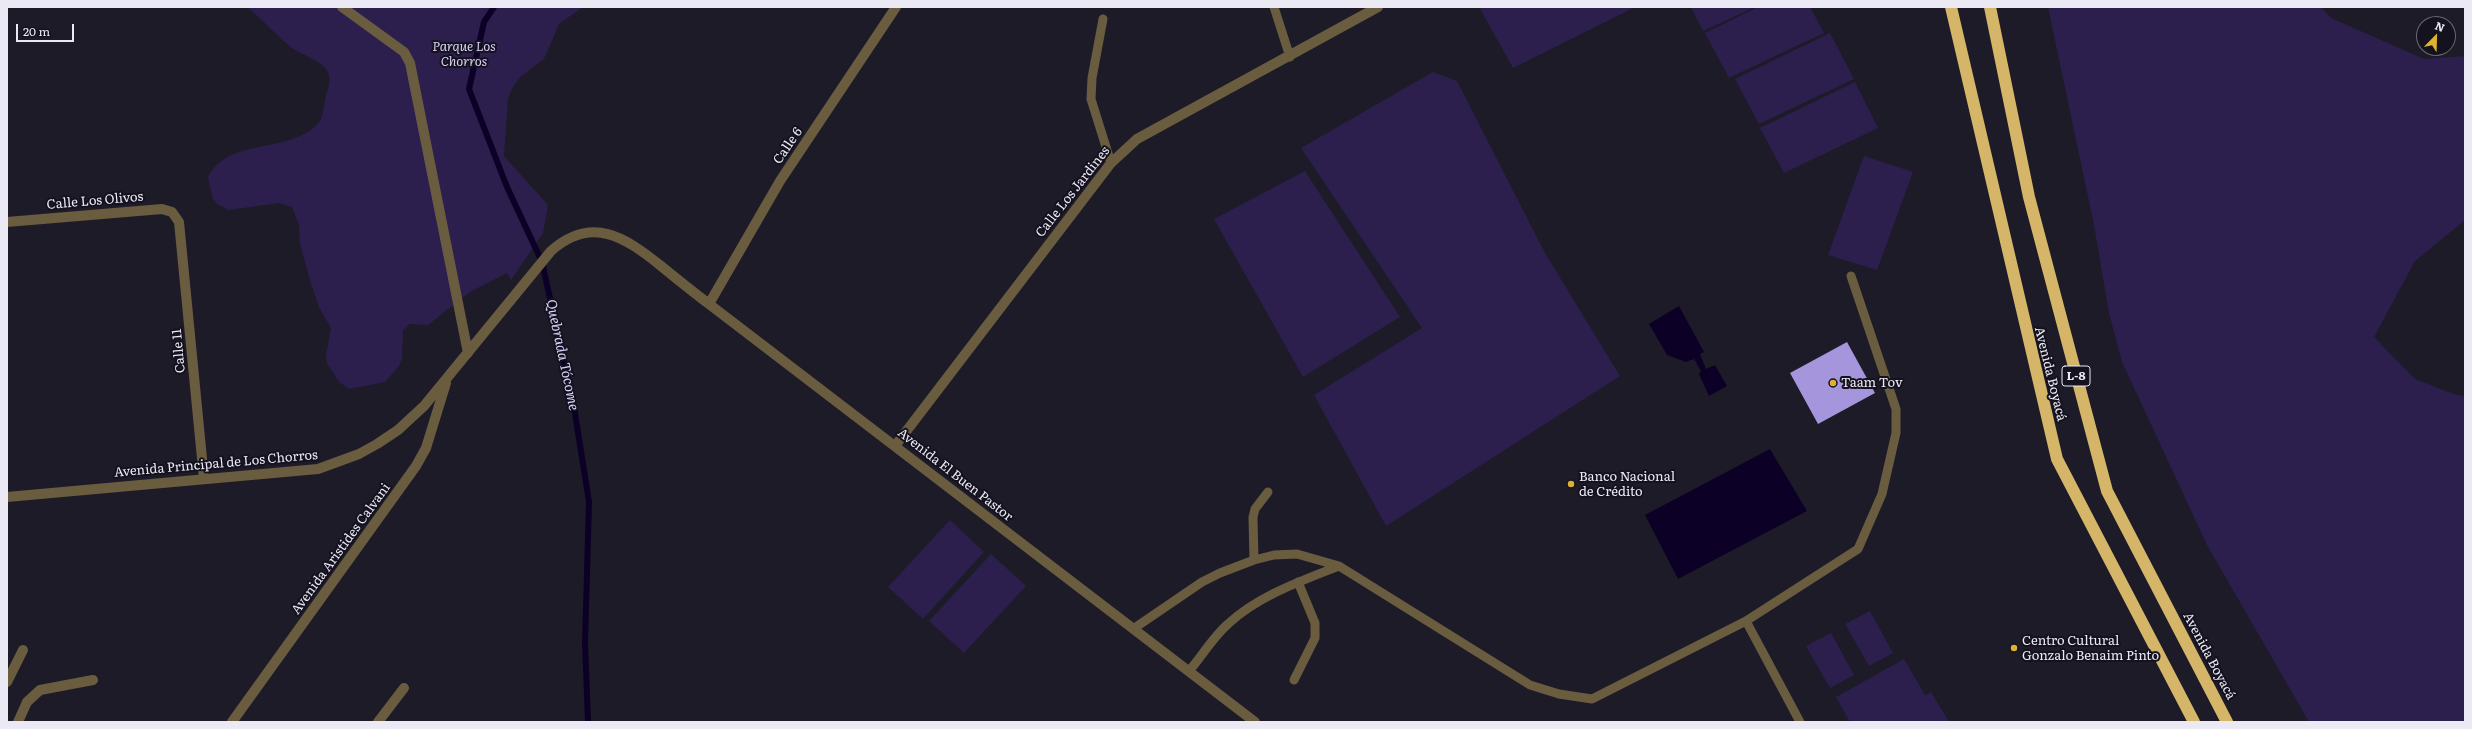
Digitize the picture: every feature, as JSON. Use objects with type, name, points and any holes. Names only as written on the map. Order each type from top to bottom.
[{"type":"highway","name":"Avenida Boyacá","points":[[1951,7],[2057,459],[2194,722]]},
{"type":"highway","name":"Avenida Boyacá","points":[[1990,7],[2029,197],[2107,491],[2227,722]]},
{"type":"street","points":[[342,7],[404,52],[410,63],[468,353]]},
{"type":"street","name":"Calle 6","points":[[709,304],[780,181],[896,7]]},
{"type":"street","name":"Calle Los Jardines","points":[[895,446],[1111,163],[1137,139],[1378,7]]},
{"type":"street","name":"Calle Los Olivos","points":[[7,222],[162,209],[172,212],[179,222]]},
{"type":"street","name":"Calle 11","points":[[179,222],[204,478]]},
{"type":"street","name":"Avenida Principal de Los Chorros","points":[[7,497],[204,478],[318,469],[340,462],[359,454],[398,430],[424,406],[551,251],[562,241],[592,231],[622,238],[639,248]]},
{"type":"street","name":"Avenida El Buen Pastor","points":[[639,248],[709,304],[1255,722]]},
{"type":"street","name":"Avenida Aristides Calvani","points":[[232,722],[416,466],[426,448],[447,379]]},
{"type":"street","points":[[7,682],[23,650]]},
{"type":"street","points":[[18,722],[27,702],[40,690],[93,680]]},
{"type":"street","points":[[378,722],[404,688]]},
{"type":"lane","points":[[1274,7],[1290,56]]},
{"type":"lane","points":[[1103,19],[1092,78],[1091,99],[1111,163]]},
{"type":"lane","points":[[1133,629],[1202,582],[1254,560],[1274,555],[1297,554],[1339,566],[1530,685],[1559,694],[1592,698],[1746,621],[1858,549],[1882,494],[1896,433],[1896,409],[1851,276]]},
{"type":"lane","points":[[1254,560],[1253,517],[1255,509],[1268,492]]},
{"type":"lane","points":[[1189,671],[1228,624],[1259,602],[1298,582],[1339,566]]},
{"type":"lane","points":[[1294,680],[1315,638],[1315,623],[1298,582]]},
{"type":"lane","points":[[1746,621],[1800,722]]},
{"type":"green space","name":"Parque Los Chorros","points":[[247,7],[583,7],[559,24],[544,59],[520,77],[511,90],[508,99],[504,156],[548,205],[543,233],[511,280],[507,273],[470,292],[428,325],[410,324],[403,330],[402,359],[399,366],[385,382],[349,389],[339,382],[327,363],[326,356],[331,328],[319,307],[311,284],[300,244],[299,225],[292,207],[279,203],[229,210],[217,204],[213,199],[208,178],[217,165],[229,156],[293,139],[308,132],[321,119],[329,85],[329,75],[323,66],[292,48]]},
{"type":"green space","points":[[1479,7],[1635,7],[1513,68]]},
{"type":"green space","points":[[1691,7],[1755,7],[1703,31]]},
{"type":"green space","points":[[1758,7],[1810,7],[1824,33],[1729,78],[1705,33]]},
{"type":"green space","points":[[2048,7],[2321,7],[2331,18],[2424,59],[2465,56],[2465,220],[2415,261],[2374,337],[2415,379],[2456,395],[2465,396],[2465,722],[2309,722],[2207,545],[2122,362],[2109,313],[2094,225]]},
{"type":"green space","points":[[1830,33],[1854,79],[1759,124],[1735,79]]},
{"type":"green space","points":[[1433,72],[1457,81],[1545,253],[1620,376],[1386,526],[1314,395],[1422,328],[1301,148]]},
{"type":"green space","points":[[1855,82],[1878,128],[1784,173],[1760,128]]},
{"type":"green space","points":[[1864,156],[1913,172],[1877,270],[1828,255]]},
{"type":"green space","points":[[1305,171],[1400,317],[1303,377],[1214,219]]},
{"type":"green space","points":[[950,520],[984,552],[923,619],[888,587]]},
{"type":"green space","points":[[991,554],[1026,586],[964,653],[929,621]]},
{"type":"green space","points":[[1870,611],[1893,653],[1869,666],[1845,624]]},
{"type":"green space","points":[[1831,633],[1854,675],[1830,688],[1806,646]]},
{"type":"green space","points":[[1904,659],[1925,695],[1920,698],[1931,692],[1949,722],[1850,722],[1836,697]]},
{"type":"shaded area","points":[[1679,306],[1704,352],[1700,354],[1706,369],[1715,365],[1727,386],[1709,396],[1699,374],[1701,371],[1694,359],[1686,362],[1667,355],[1649,324]]},
{"type":"shaded area","points":[[1770,449],[1807,511],[1678,579],[1645,515]]},
{"type":"building","name":"Taam Tov","points":[[1847,342],[1875,393],[1818,424],[1790,373]]},
{"type":"waterway","name":"Quebrada Tócome","points":[[494,7],[484,22],[469,89],[507,187],[542,262],[574,407],[589,502],[585,643],[588,722]]},
{"type":"place","name":"Taam Tov","points":[[1833,383]]},
{"type":"place","name":"Banco Nacional de Crédito","points":[[1571,484]]},
{"type":"place","name":"Centro Cultural Gonzalo Benaim Pinto","points":[[2014,648]]}]
